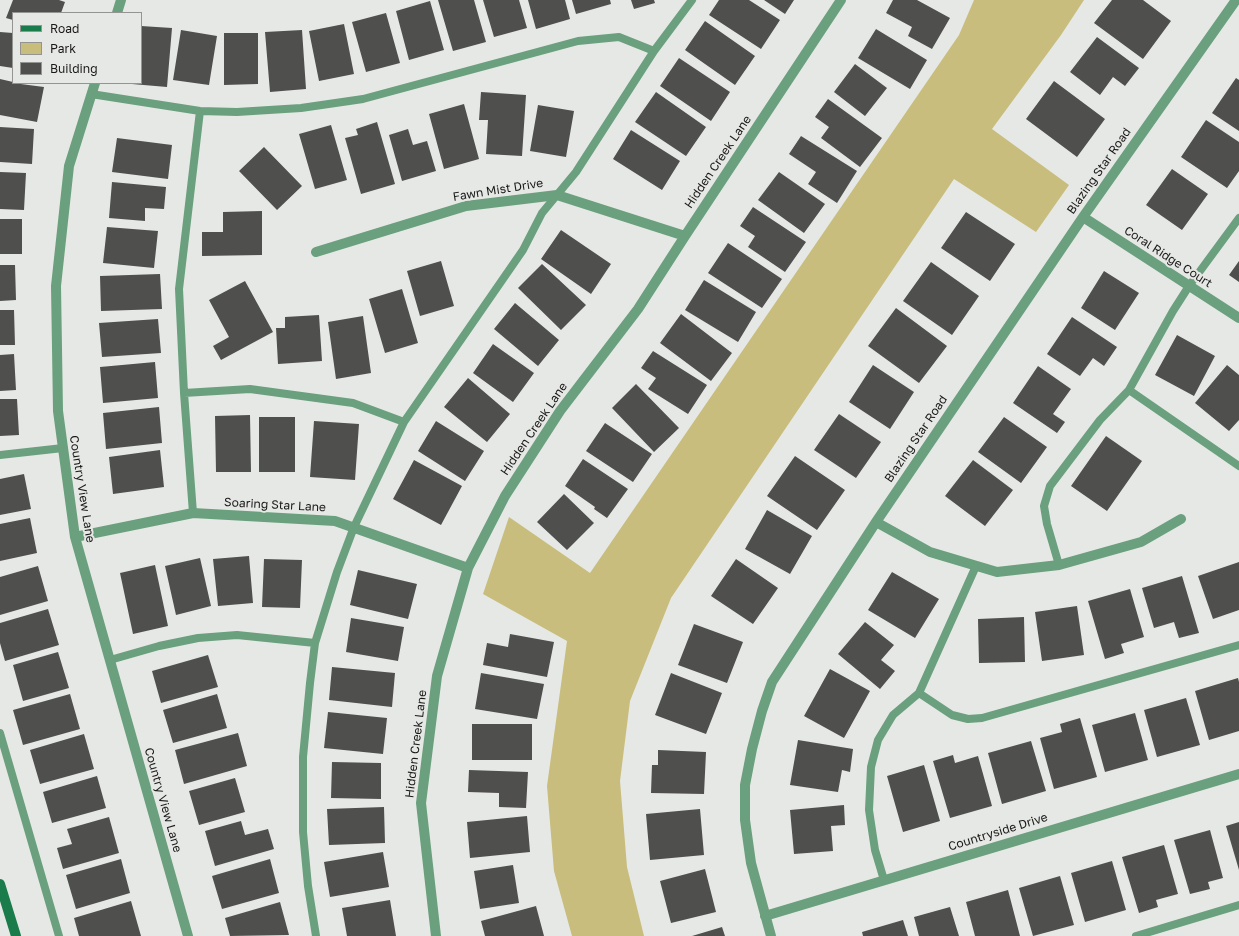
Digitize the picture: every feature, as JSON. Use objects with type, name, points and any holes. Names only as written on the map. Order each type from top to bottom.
[{"type":"main road","points":[[0,884],[16,936]]},
{"type":"street","points":[[117,12],[121,0]]},
{"type":"street","name":"Hidden Creek Lane","points":[[436,936],[421,802],[437,676],[468,568],[505,496],[560,411],[638,309],[684,236],[841,0]]},
{"type":"street","name":"Blazing Star Road","points":[[771,936],[752,863],[745,820],[745,785],[752,749],[762,711],[772,682],[876,522],[1082,218],[1236,0]]},
{"type":"street","name":"Country View Lane","points":[[95,84],[69,166],[56,286],[58,411],[75,538],[188,936]]},
{"type":"street","name":"Fawn Mist Drive","points":[[316,252],[466,206],[557,195],[684,236]]},
{"type":"street","name":"Coral Ridge Court","points":[[1082,218],[1239,318]]},
{"type":"street","name":"Soaring Star Lane","points":[[75,538],[193,514],[335,521],[468,568]]},
{"type":"street","points":[[876,522],[930,552],[997,572],[1059,565],[1141,542],[1181,520]]},
{"type":"street","name":"Countryside Drive","points":[[765,916],[1239,774]]},
{"type":"lane","points":[[316,936],[308,886],[303,832],[303,757],[315,644],[337,572],[354,527],[404,422],[523,250],[542,213],[576,172],[654,51],[692,0]]},
{"type":"lane","points":[[91,94],[200,111],[237,112],[301,108],[363,99],[578,41],[619,37],[654,51]]},
{"type":"lane","points":[[193,514],[184,393],[179,289],[200,111]]},
{"type":"lane","points":[[1059,565],[1047,524],[1044,506],[1050,486],[1100,420],[1129,390],[1173,311],[1239,218]]},
{"type":"lane","points":[[184,393],[250,389],[353,403],[404,422]]},
{"type":"lane","points":[[1129,390],[1239,466]]},
{"type":"lane","points":[[0,455],[63,448]]},
{"type":"lane","points":[[884,880],[876,850],[869,810],[871,767],[878,740],[893,715],[919,693],[976,566]]},
{"type":"lane","points":[[110,660],[159,646],[198,638],[238,635],[315,644]]},
{"type":"lane","points":[[919,693],[952,715],[968,719],[982,718],[1239,645]]},
{"type":"lane","points":[[0,733],[59,936]]},
{"type":"lane","points":[[1136,936],[1239,905]]},
{"type":"green space","points":[[974,0],[1084,0],[1061,35],[992,129],[1069,185],[1036,232],[954,179],[671,598],[630,701],[620,781],[627,867],[644,936],[572,936],[554,871],[547,786],[567,641],[483,594],[509,517],[590,573],[959,35]]},
{"type":"building","points":[[13,0],[59,0],[65,2],[61,12],[12,12],[12,20],[6,18]]},
{"type":"building","points":[[438,0],[474,0],[486,42],[453,51]]},
{"type":"building","points":[[483,0],[519,0],[527,28],[494,37]]},
{"type":"building","points":[[528,0],[565,0],[570,19],[536,29]]},
{"type":"building","points":[[572,0],[610,0],[611,4],[576,14]]},
{"type":"building","points":[[631,0],[654,0],[655,3],[634,9]]},
{"type":"building","points":[[719,0],[749,0],[780,20],[761,49],[709,15]]},
{"type":"building","points":[[764,0],[794,0],[785,14]]},
{"type":"building","points":[[893,0],[917,0],[950,18],[932,49],[908,36],[912,27],[886,13]]},
{"type":"building","points":[[1112,0],[1143,0],[1171,21],[1143,59],[1094,23]]},
{"type":"building","points":[[430,1],[444,50],[409,60],[396,11]]},
{"type":"building","points":[[386,13],[400,63],[366,72],[352,22]]},
{"type":"building","points":[[705,21],[755,56],[735,85],[685,50]]},
{"type":"building","points":[[344,24],[354,74],[319,81],[309,31]]},
{"type":"building","points":[[142,26],[172,28],[167,87],[132,84],[142,84]]},
{"type":"building","points":[[876,29],[927,60],[910,89],[858,58]]},
{"type":"building","points":[[181,30],[217,36],[209,85],[173,80]]},
{"type":"building","points":[[302,30],[306,89],[270,92],[265,32]]},
{"type":"building","points":[[0,32],[12,33],[12,68],[0,66]]},
{"type":"building","points":[[224,33],[258,33],[258,84],[224,85]]},
{"type":"building","points":[[1097,37],[1139,68],[1125,86],[1113,77],[1100,95],[1070,72]]},
{"type":"building","points":[[679,58],[730,92],[711,121],[660,86]]},
{"type":"building","points":[[855,64],[887,88],[865,116],[834,92]]},
{"type":"building","points":[[1236,78],[1239,80],[1239,131],[1212,113]]},
{"type":"building","points":[[0,79],[12,82],[12,84],[44,87],[37,122],[0,115]]},
{"type":"building","points":[[1054,81],[1105,119],[1077,157],[1026,119]]},
{"type":"building","points":[[481,92],[526,95],[522,156],[486,154],[488,120],[479,120]]},
{"type":"building","points":[[656,92],[706,127],[686,156],[635,122]]},
{"type":"building","points":[[828,99],[882,138],[860,167],[821,138],[829,127],[815,117]]},
{"type":"building","points":[[464,104],[479,159],[444,169],[429,114]]},
{"type":"building","points":[[538,105],[574,111],[566,157],[530,151]]},
{"type":"building","points":[[1206,120],[1239,142],[1239,171],[1227,188],[1181,157]]},
{"type":"building","points":[[377,122],[395,184],[361,194],[345,138],[358,135],[356,129]]},
{"type":"building","points":[[331,125],[347,180],[315,189],[299,134]]},
{"type":"building","points":[[0,127],[34,129],[32,164],[0,162]]},
{"type":"building","points":[[408,129],[413,145],[427,141],[436,171],[402,181],[389,135]]},
{"type":"building","points":[[631,130],[680,161],[662,190],[613,159]]},
{"type":"building","points":[[801,136],[857,171],[837,203],[808,184],[816,172],[789,154]]},
{"type":"building","points":[[117,138],[172,145],[168,179],[112,172]]},
{"type":"building","points":[[264,147],[302,186],[277,210],[239,171]]},
{"type":"building","points":[[1172,169],[1208,194],[1182,230],[1146,205]]},
{"type":"building","points":[[0,172],[26,173],[24,210],[0,209]]},
{"type":"building","points":[[779,172],[825,204],[804,233],[758,200]]},
{"type":"building","points":[[112,182],[166,187],[164,209],[145,208],[145,221],[109,218]]},
{"type":"building","points":[[753,207],[806,242],[785,272],[748,247],[755,236],[740,226]]},
{"type":"building","points":[[262,211],[262,255],[202,256],[202,232],[223,232],[223,212]]},
{"type":"building","points":[[966,212],[1015,244],[990,281],[941,248]]},
{"type":"building","points":[[0,219],[22,219],[22,254],[0,254]]},
{"type":"building","points":[[107,227],[158,231],[154,268],[103,263]]},
{"type":"building","points":[[561,230],[611,264],[591,294],[541,259]]},
{"type":"building","points":[[728,243],[782,279],[762,308],[708,273]]},
{"type":"building","points":[[441,261],[454,306],[420,316],[407,271]]},
{"type":"building","points":[[1239,261],[1239,282],[1229,275]]},
{"type":"building","points":[[931,262],[979,296],[952,335],[903,301]]},
{"type":"building","points":[[542,264],[586,305],[561,330],[518,288]]},
{"type":"building","points":[[0,265],[15,265],[16,300],[0,301]]},
{"type":"building","points":[[1104,271],[1139,293],[1115,330],[1081,308]]},
{"type":"building","points":[[160,274],[162,309],[101,311],[100,276]]},
{"type":"building","points":[[704,280],[756,312],[738,342],[685,310]]},
{"type":"building","points":[[245,281],[273,332],[221,360],[213,346],[229,337],[209,300]]},
{"type":"building","points":[[402,289],[418,343],[385,353],[369,299]]},
{"type":"building","points":[[515,303],[559,340],[538,366],[494,329]]},
{"type":"building","points":[[896,308],[947,346],[919,383],[868,346]]},
{"type":"building","points":[[0,310],[14,310],[15,345],[0,345]]},
{"type":"building","points":[[681,314],[732,353],[711,381],[660,343]]},
{"type":"building","points":[[319,315],[322,361],[278,364],[276,328],[285,328],[285,317]]},
{"type":"building","points":[[363,316],[371,373],[336,379],[328,322]]},
{"type":"building","points":[[1072,317],[1117,347],[1104,366],[1093,358],[1080,376],[1047,354]]},
{"type":"building","points":[[158,319],[161,353],[102,357],[99,323]]},
{"type":"building","points":[[1177,335],[1215,356],[1194,396],[1155,375]]},
{"type":"building","points":[[493,344],[534,373],[513,402],[473,373]]},
{"type":"building","points":[[653,351],[707,385],[688,414],[648,389],[656,378],[641,368]]},
{"type":"building","points":[[14,354],[16,390],[0,391],[0,355]]},
{"type":"building","points":[[155,362],[158,398],[103,403],[100,367]]},
{"type":"building","points":[[873,365],[914,392],[890,429],[849,402]]},
{"type":"building","points":[[1227,365],[1239,375],[1239,420],[1229,431],[1195,403]]},
{"type":"building","points":[[1038,366],[1071,389],[1053,414],[1065,422],[1057,433],[1013,403]]},
{"type":"building","points":[[468,378],[510,414],[487,442],[444,407]]},
{"type":"building","points":[[636,384],[679,428],[654,452],[612,408]]},
{"type":"building","points":[[0,399],[17,399],[19,435],[0,436]]},
{"type":"building","points":[[159,407],[162,443],[106,449],[103,413]]},
{"type":"building","points":[[839,414],[881,442],[856,478],[814,450]]},
{"type":"building","points":[[250,415],[251,472],[216,472],[215,416]]},
{"type":"building","points":[[259,417],[295,417],[295,472],[259,472]]},
{"type":"building","points":[[1004,417],[1047,447],[1021,483],[978,452]]},
{"type":"building","points":[[314,421],[359,424],[355,480],[310,477]]},
{"type":"building","points":[[436,421],[484,451],[465,481],[418,451]]},
{"type":"building","points":[[605,423],[652,454],[633,482],[586,451]]},
{"type":"building","points":[[1106,436],[1142,461],[1107,511],[1071,486]]},
{"type":"building","points":[[160,450],[164,487],[113,494],[109,457]]},
{"type":"building","points":[[795,456],[845,490],[817,530],[767,496]]},
{"type":"building","points":[[583,459],[628,489],[607,518],[594,509],[595,507],[565,486]]},
{"type":"building","points":[[414,460],[462,486],[441,525],[393,499]]},
{"type":"building","points":[[973,460],[1013,490],[985,526],[945,496]]},
{"type":"building","points":[[24,474],[31,509],[0,515],[0,479]]},
{"type":"building","points":[[564,494],[594,523],[567,550],[537,522]]},
{"type":"building","points":[[767,510],[812,536],[790,574],[745,549]]},
{"type":"building","points":[[30,518],[37,553],[0,561],[0,524]]},
{"type":"building","points":[[249,556],[253,603],[218,606],[213,559]]},
{"type":"building","points":[[200,558],[211,606],[176,615],[165,566]]},
{"type":"building","points":[[264,559],[302,560],[300,608],[262,607]]},
{"type":"building","points":[[736,559],[778,588],[753,624],[711,596]]},
{"type":"building","points":[[1239,562],[1239,610],[1213,619],[1198,576]]},
{"type":"building","points":[[155,565],[168,626],[133,634],[120,573]]},
{"type":"building","points":[[38,566],[48,601],[0,615],[0,577]]},
{"type":"building","points":[[358,570],[417,584],[408,619],[350,605]]},
{"type":"building","points":[[892,572],[939,599],[915,638],[868,610]]},
{"type":"building","points":[[1182,576],[1199,633],[1179,638],[1174,622],[1154,628],[1142,588]]},
{"type":"building","points":[[1130,589],[1144,637],[1121,644],[1124,653],[1105,659],[1088,601]]},
{"type":"building","points":[[1077,606],[1084,655],[1042,661],[1035,612]]},
{"type":"building","points":[[48,609],[59,645],[5,661],[0,643],[0,623]]},
{"type":"building","points":[[1024,617],[1025,662],[979,663],[978,619]]},
{"type":"building","points":[[351,618],[404,627],[398,661],[346,652]]},
{"type":"building","points":[[865,622],[894,645],[881,660],[895,671],[880,689],[838,654]]},
{"type":"building","points":[[694,624],[743,642],[727,683],[678,665]]},
{"type":"building","points":[[510,634],[554,642],[547,677],[483,665],[487,643],[508,647]]},
{"type":"building","points":[[58,652],[69,688],[23,701],[13,665]]},
{"type":"building","points":[[208,655],[218,687],[161,703],[152,671]]},
{"type":"building","points":[[332,667],[395,673],[392,707],[329,700]]},
{"type":"building","points":[[830,669],[870,691],[844,738],[804,716]]},
{"type":"building","points":[[481,673],[544,684],[537,719],[475,709]]},
{"type":"building","points":[[671,673],[722,693],[706,734],[655,715]]},
{"type":"building","points":[[1238,678],[1239,731],[1209,740],[1195,691]]},
{"type":"building","points":[[70,694],[80,729],[23,745],[13,710]]},
{"type":"building","points":[[217,694],[227,728],[173,743],[163,710]]},
{"type":"building","points":[[1186,698],[1200,745],[1157,757],[1144,710]]},
{"type":"building","points":[[328,712],[387,718],[383,754],[324,748]]},
{"type":"building","points":[[1135,713],[1148,760],[1105,772],[1092,725]]},
{"type":"building","points":[[1080,718],[1097,777],[1054,789],[1040,738],[1062,732],[1060,724]]},
{"type":"building","points":[[472,724],[532,724],[532,760],[472,760]]},
{"type":"building","points":[[238,733],[247,766],[184,784],[175,750]]},
{"type":"building","points":[[84,734],[94,769],[40,784],[30,750]]},
{"type":"building","points":[[798,740],[853,749],[850,772],[842,770],[838,792],[790,785]]},
{"type":"building","points":[[1031,741],[1046,791],[1002,804],[988,753]]},
{"type":"building","points":[[658,750],[706,752],[704,794],[651,793],[652,765],[658,765]]},
{"type":"building","points":[[953,755],[955,763],[978,756],[992,806],[950,818],[933,761]]},
{"type":"building","points":[[332,762],[381,763],[381,799],[331,798]]},
{"type":"building","points":[[924,765],[940,821],[903,832],[887,776]]},
{"type":"building","points":[[469,770],[528,772],[526,808],[499,807],[499,793],[468,792]]},
{"type":"building","points":[[97,776],[106,808],[52,823],[43,792]]},
{"type":"building","points":[[235,778],[245,812],[199,825],[189,791]]},
{"type":"building","points":[[844,805],[845,825],[831,826],[833,851],[794,854],[790,810]]},
{"type":"building","points":[[384,807],[385,843],[329,845],[327,809]]},
{"type":"building","points":[[700,809],[704,855],[650,860],[646,814]]},
{"type":"building","points":[[527,816],[530,852],[470,858],[467,822]]},
{"type":"building","points":[[109,817],[119,853],[63,869],[57,848],[72,844],[67,829]]},
{"type":"building","points":[[241,821],[245,835],[268,829],[274,849],[215,866],[205,831]]},
{"type":"building","points":[[1239,822],[1239,870],[1226,826]]},
{"type":"building","points":[[1210,830],[1223,878],[1208,882],[1210,889],[1190,894],[1174,840]]},
{"type":"building","points":[[1164,845],[1178,894],[1156,900],[1158,907],[1139,913],[1122,857]]},
{"type":"building","points":[[383,852],[389,887],[330,897],[324,862]]},
{"type":"building","points":[[121,859],[130,893],[76,909],[66,875]]},
{"type":"building","points":[[270,859],[279,893],[222,909],[212,876]]},
{"type":"building","points":[[1112,861],[1126,910],[1085,922],[1071,873]]},
{"type":"building","points":[[513,865],[519,903],[480,909],[474,871]]},
{"type":"building","points":[[705,869],[716,912],[671,923],[660,881]]},
{"type":"building","points":[[1060,876],[1074,925],[1033,936],[1019,888]]},
{"type":"building","points":[[1008,890],[1020,936],[975,936],[966,902]]},
{"type":"building","points":[[390,900],[396,936],[347,936],[342,908]]},
{"type":"building","points":[[131,901],[141,936],[79,936],[74,918]]},
{"type":"building","points":[[280,902],[289,935],[230,936],[225,918]]},
{"type":"building","points":[[536,906],[544,936],[485,936],[481,921]]},
{"type":"building","points":[[950,907],[959,936],[919,936],[914,917]]},
{"type":"building","points":[[903,920],[908,936],[863,936],[862,932]]},
{"type":"building","points":[[722,927],[725,936],[692,936]]}]
